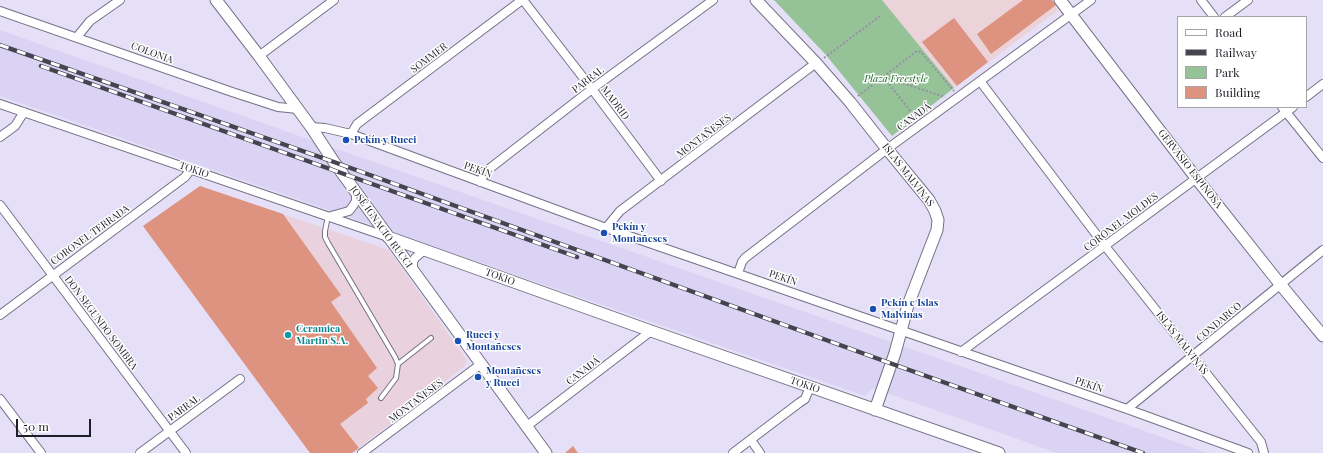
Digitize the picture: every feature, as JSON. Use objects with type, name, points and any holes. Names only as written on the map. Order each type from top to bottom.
[{"type":"street","points":[[77,37],[90,21],[120,0]]},
{"type":"street","name":"JOSÉ IGNACIO RUCCI","points":[[216,0],[298,109],[388,237],[546,453]]},
{"type":"street","points":[[259,56],[334,0]]},
{"type":"street","name":"MADRID","points":[[522,0],[592,89],[661,181]]},
{"type":"street","name":"SOMMER","points":[[351,134],[357,124],[522,0]]},
{"type":"street","name":"PARRAL","points":[[480,182],[489,169],[592,89],[713,0]]},
{"type":"street","name":"ISLAS MALVINAS","points":[[756,0],[816,63],[850,102],[929,200],[938,220],[937,230],[908,305],[902,331],[875,410]]},
{"type":"street","name":"GERVASIO ESPINOSA","points":[[1060,0],[1196,178],[1323,336]]},
{"type":"street","name":"CANADÁ","points":[[738,273],[742,262],[746,258],[887,149],[1091,0]]},
{"type":"street","points":[[1201,0],[1213,16]]},
{"type":"street","points":[[1226,16],[1248,0]]},
{"type":"street","name":"COLONIA","points":[[0,10],[232,92],[278,107],[298,109]]},
{"type":"street","name":"MONTAÑESES","points":[[606,228],[620,211],[816,63]]},
{"type":"street","name":"ISLAS MALVINAS","points":[[980,81],[1105,246],[1261,442],[1264,453]]},
{"type":"street","points":[[1307,96],[1323,84]]},
{"type":"street","name":"TOKIO","points":[[0,104],[432,252],[998,453]]},
{"type":"street","points":[[1284,110],[1323,158]]},
{"type":"street","name":"CORONEL MOLDES","points":[[961,352],[1196,178],[1284,110]]},
{"type":"street","points":[[0,137],[15,126],[24,112]]},
{"type":"street","name":"PEKÍN","points":[[311,127],[331,129],[351,134],[606,228],[1127,409],[1248,453]]},
{"type":"street","name":"CORONEL TERRADA","points":[[0,315],[53,274],[185,178],[191,169]]},
{"type":"street","points":[[329,216],[349,211],[354,206],[356,201],[356,192]]},
{"type":"street","name":"DON SEGUNDO SOMBRA","points":[[0,205],[186,453]]},
{"type":"street","name":"CONDARCO","points":[[1127,409],[1323,250]]},
{"type":"street","points":[[413,271],[413,262],[418,254],[422,252],[432,252]]},
{"type":"street","name":"CANADÁ","points":[[527,426],[651,331]]},
{"type":"street","name":"MONTAÑESES","points":[[362,453],[481,364]]},
{"type":"street","name":"PARRAL","points":[[140,453],[240,379]]},
{"type":"street","points":[[733,453],[800,403],[805,398],[810,387]]},
{"type":"street","points":[[0,398],[41,453]]},
{"type":"street","points":[[751,440],[760,453]]},
{"type":"lane","points":[[329,216],[325,237],[398,364],[396,378],[381,398]]},
{"type":"lane","points":[[398,364],[431,338]]},
{"type":"path","points":[[816,63],[880,16]]},
{"type":"path","points":[[850,102],[917,51],[921,52],[956,98]]},
{"type":"path","points":[[884,77],[956,98]]},
{"type":"path","points":[[884,77],[921,124]]},
{"type":"shaded area","points":[[882,0],[1052,0],[1056,5],[1057,11],[954,88]]},
{"type":"shaded area","points":[[0,30],[1207,453],[1057,453],[873,388],[865,396],[0,96]]},
{"type":"shaded area","name":"Ceramica Martin S.A.","points":[[200,186],[389,250],[467,360],[465,366],[352,453],[310,453],[143,226]]},
{"type":"green space","name":"Plaza Freestyle","points":[[774,0],[882,0],[954,88],[892,136],[826,55]]},
{"type":"building","points":[[1023,0],[1052,0],[1056,5],[991,54],[977,34]]},
{"type":"building","points":[[954,18],[988,62],[957,86],[922,42]]},
{"type":"building","name":"Ceramica Martin S.A.","points":[[200,186],[283,214],[341,295],[331,302],[377,368],[368,376],[378,388],[366,399],[368,403],[340,424],[359,448],[352,453],[310,453],[143,226]]},
{"type":"building","points":[[573,446],[578,453],[565,453]]},
{"type":"railway","points":[[0,45],[334,162],[1143,453]]},
{"type":"railway","points":[[41,66],[577,257]]},
{"type":"place","name":"Pekín y Rucci","points":[[346,140]]},
{"type":"place","name":"Pekín y Montañeses","points":[[604,233]]},
{"type":"place","name":"Pekín e Islas Malvinas","points":[[873,309]]},
{"type":"place","name":"Ceramica Martin S.A.","points":[[288,335]]},
{"type":"place","name":"Rucci y Montañeses","points":[[458,341]]},
{"type":"place","name":"Montañeses y Rucci","points":[[478,377]]}]
